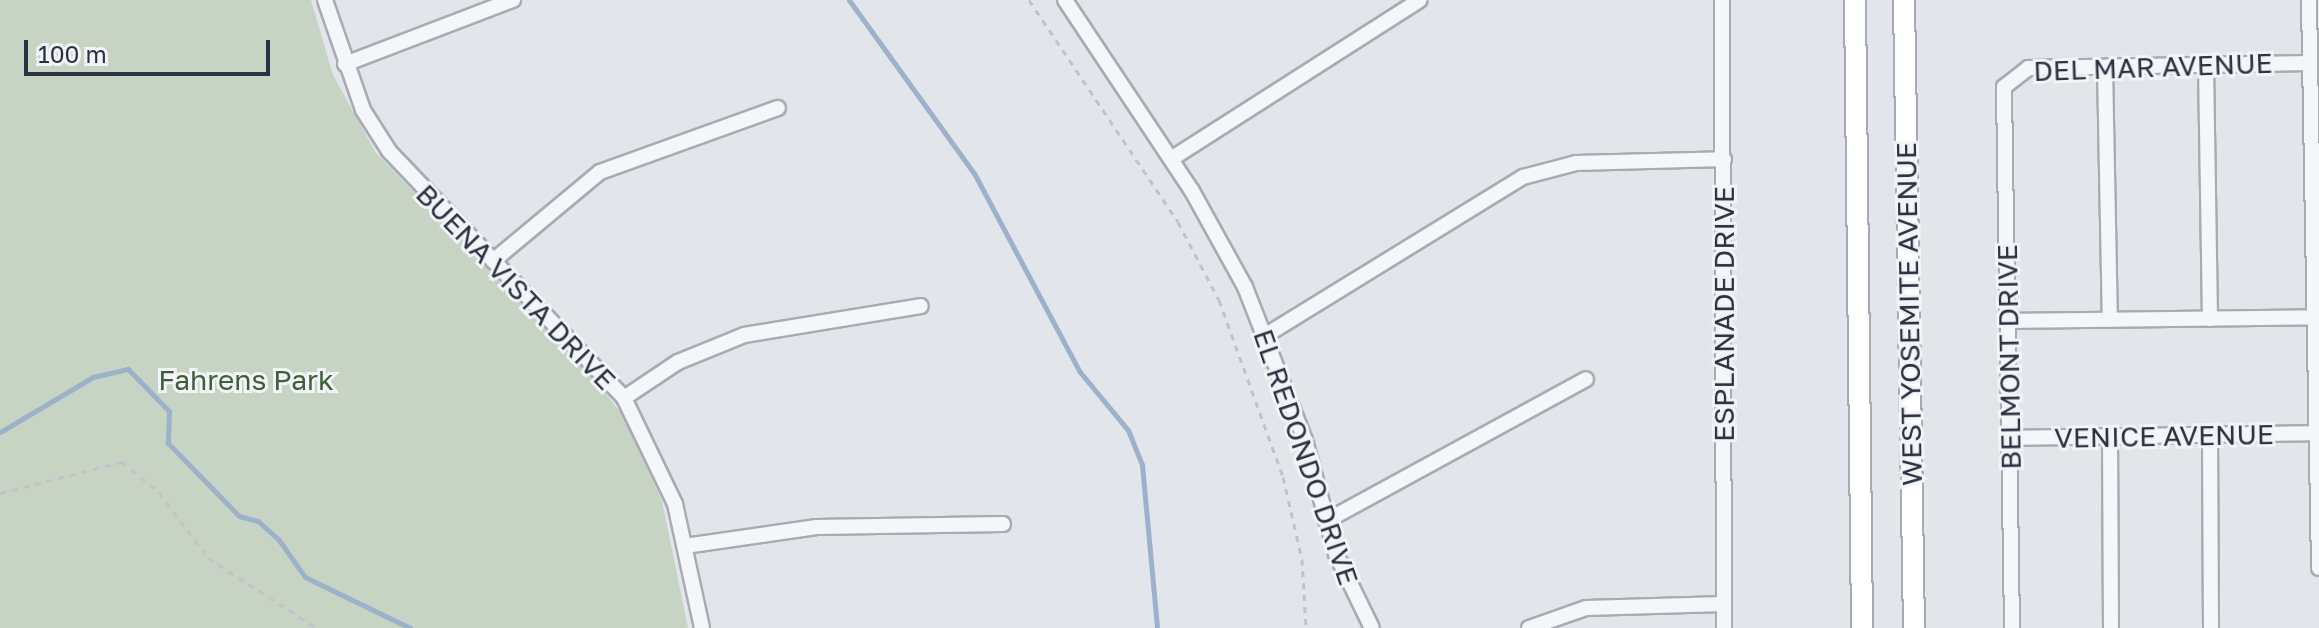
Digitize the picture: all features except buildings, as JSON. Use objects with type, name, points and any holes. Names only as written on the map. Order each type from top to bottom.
[{"type":"main road","name":"WEST YOSEMITE AVENUE","points":[[1855,0],[1862,628]]},
{"type":"main road","name":"WEST YOSEMITE AVENUE","points":[[1904,0],[1914,628]]},
{"type":"street","name":"BUENA VISTA DRIVE","points":[[325,0],[345,64],[389,151],[624,398],[664,472],[685,546],[702,628]]},
{"type":"street","points":[[345,64],[513,0]]},
{"type":"street","name":"EL REDONDO DRIVE","points":[[1065,0],[1171,159],[1266,335],[1326,521],[1372,628]]},
{"type":"street","points":[[1171,159],[1420,0]]},
{"type":"street","name":"ESPLANADE DRIVE","points":[[1722,0],[1724,628]]},
{"type":"street","points":[[2309,0],[2319,568]]},
{"type":"street","name":"DEL MAR AVENUE","points":[[2004,87],[2028,68],[2310,63]]},
{"type":"street","points":[[2206,65],[2210,319]]},
{"type":"street","points":[[2105,67],[2110,320]]},
{"type":"street","name":"BELMONT DRIVE","points":[[2004,87],[2012,438],[2012,628]]},
{"type":"street","points":[[493,261],[600,172],[778,108]]},
{"type":"street","points":[[1266,335],[1523,177],[1576,163],[1724,159]]},
{"type":"street","points":[[624,398],[678,362],[744,335],[921,306]]},
{"type":"street","points":[[2008,321],[2315,317]]},
{"type":"street","points":[[1326,521],[1586,379]]},
{"type":"street","name":"VENICE AVENUE","points":[[2012,438],[2317,433]]},
{"type":"street","points":[[2210,435],[2211,628]]},
{"type":"street","points":[[2110,437],[2111,628]]},
{"type":"street","points":[[685,546],[817,527],[1003,524]]},
{"type":"street","points":[[1529,628],[1586,608],[1724,604]]},
{"type":"path","points":[[1029,0],[1178,222],[1219,300],[1283,477],[1302,559],[1306,628]]},
{"type":"path","points":[[0,493],[122,462],[159,492],[208,558],[317,628]]},
{"type":"green space","name":"Fahrens Park","points":[[0,0],[311,0],[333,75],[376,153],[584,366],[624,417],[662,501],[688,628],[0,628]]},
{"type":"waterway","points":[[849,0],[974,173],[1080,372],[1128,430],[1142,465],[1157,628]]},
{"type":"waterway","points":[[0,432],[93,377],[128,369],[169,411],[168,443],[239,516],[258,521],[279,540],[305,577],[410,628]]}]
